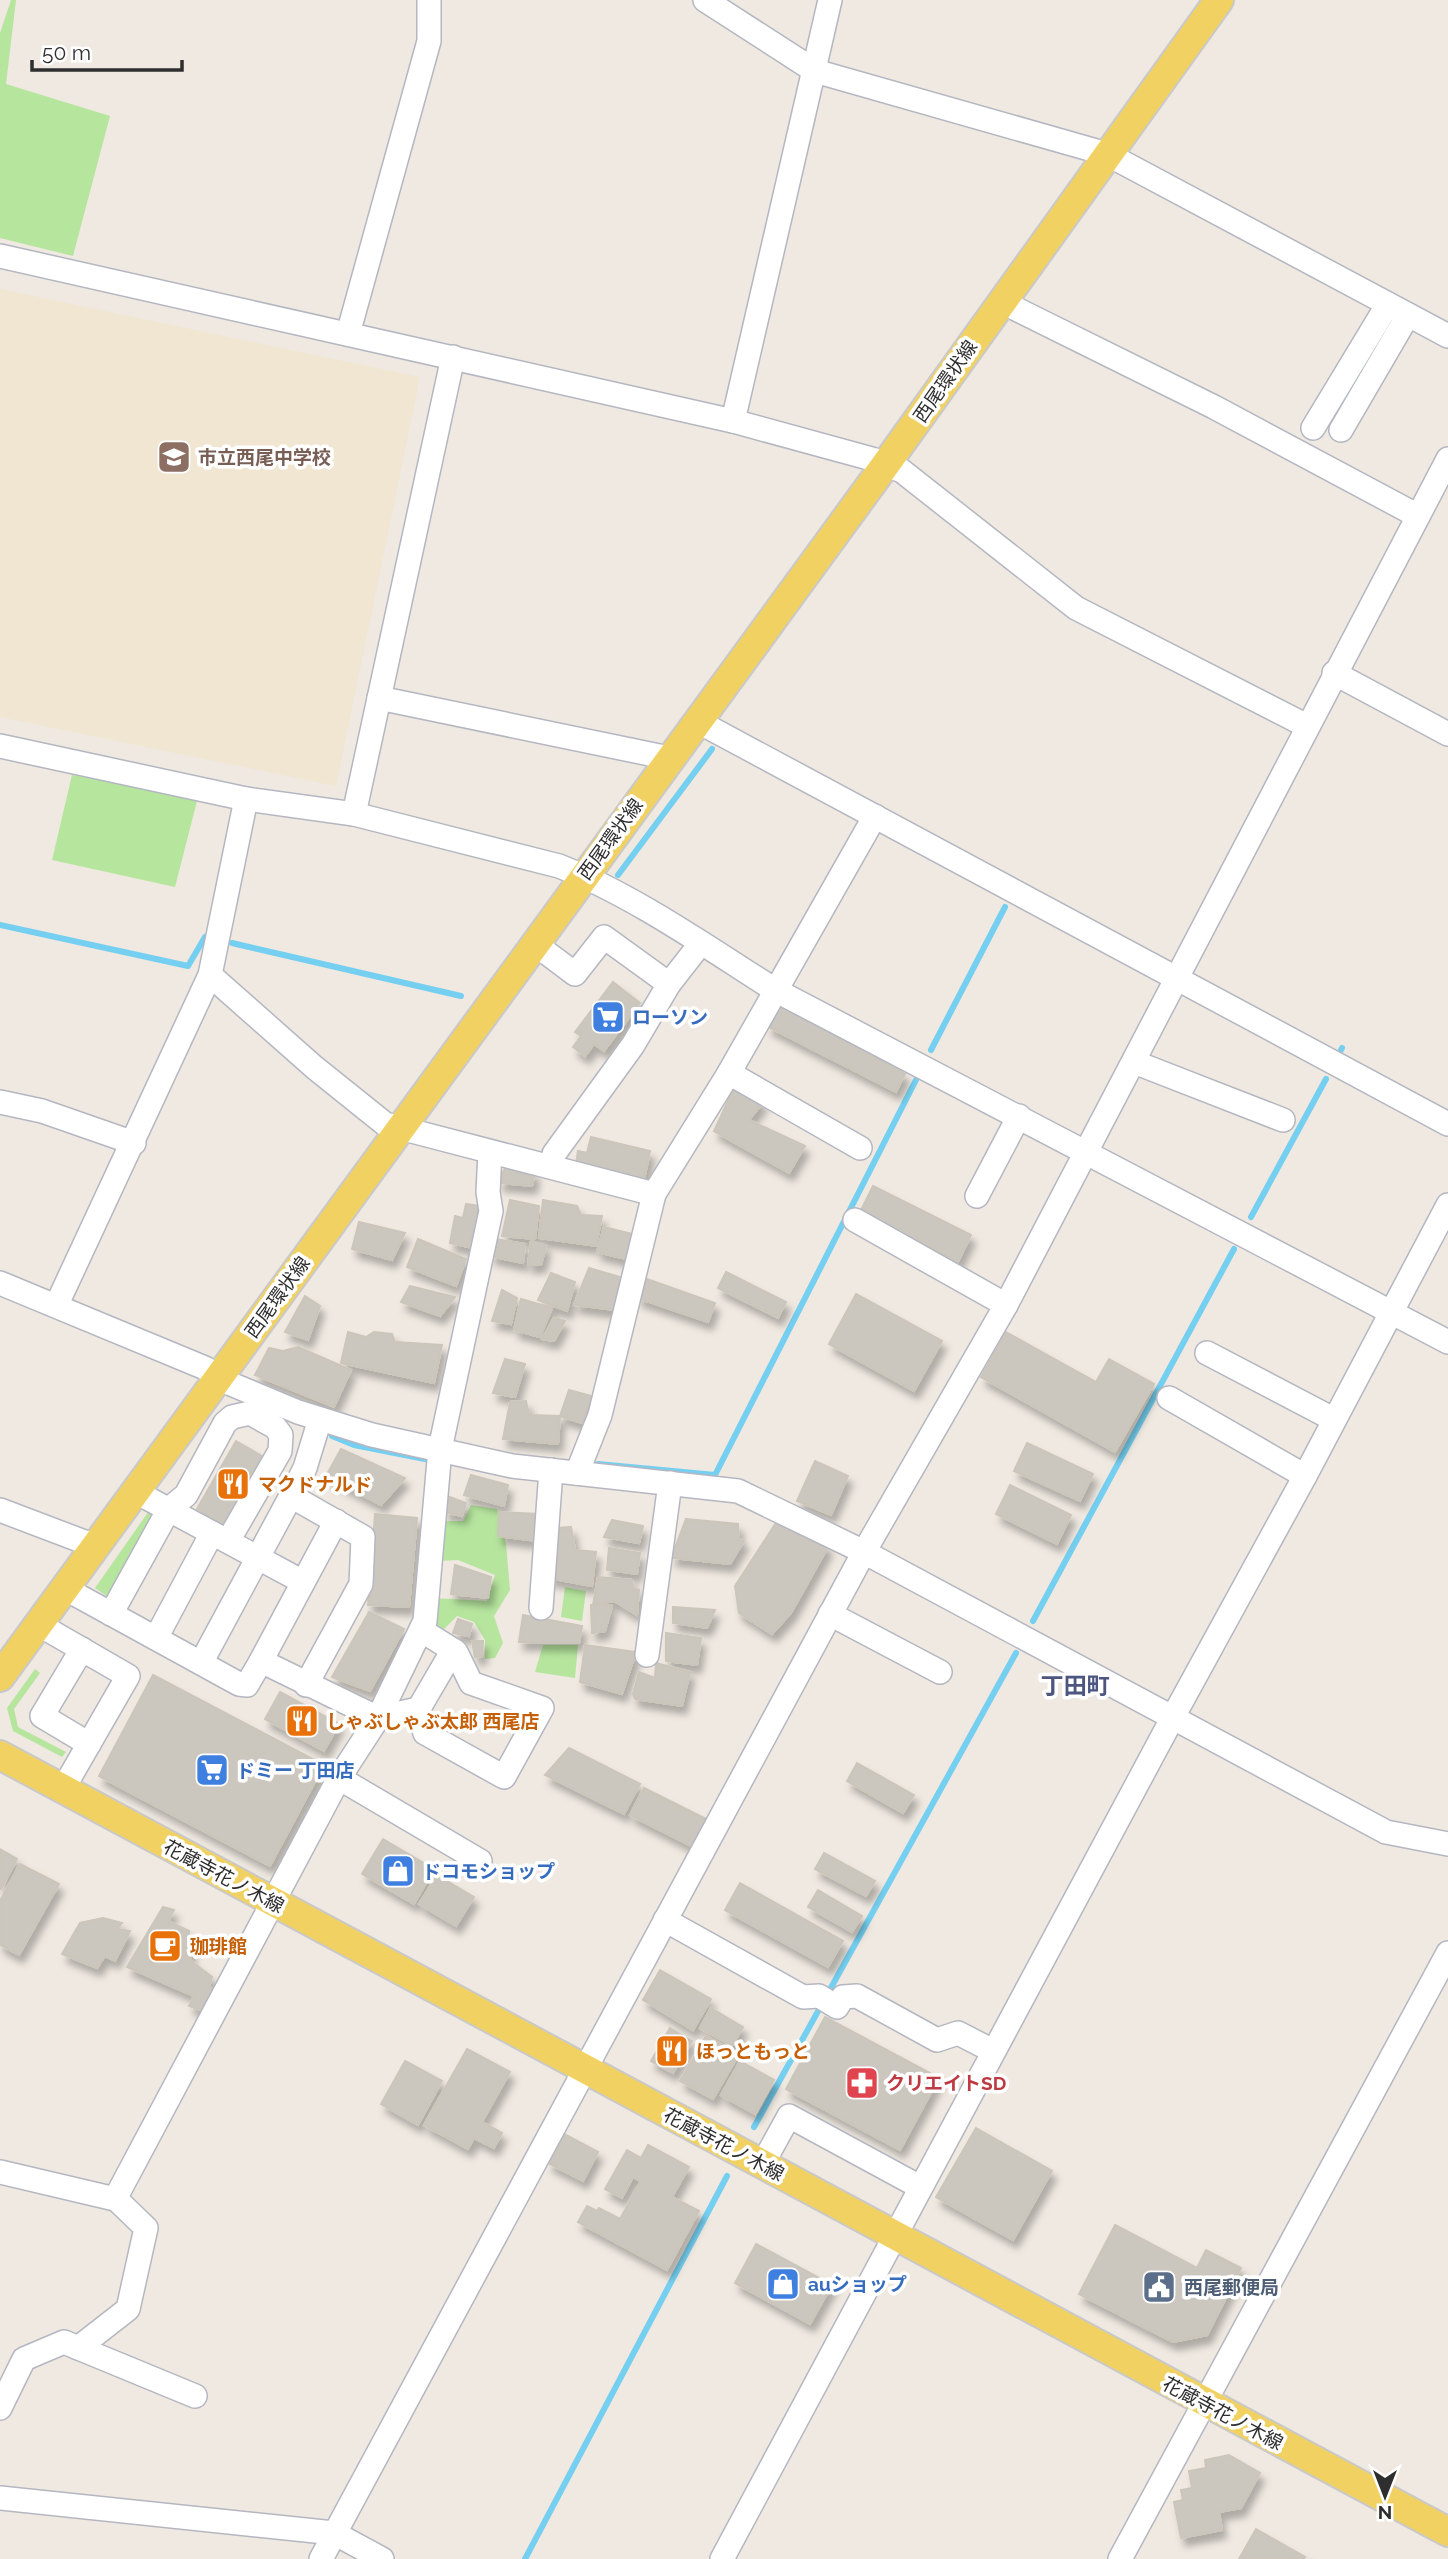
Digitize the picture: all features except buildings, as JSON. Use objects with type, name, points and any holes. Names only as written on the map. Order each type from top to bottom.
[{"type":"main road","name":"西尾環状線","points":[[0,1677],[583,875],[886,464],[1219,0]]},
{"type":"main road","name":"花蔵寺花ノ木線","points":[[0,1755],[1203,2403],[1448,2532]]},
{"type":"street","points":[[348,334],[429,41],[429,0]]},
{"type":"street","points":[[705,0],[815,71],[1107,154],[1448,336]]},
{"type":"street","points":[[733,421],[830,0]]},
{"type":"street","points":[[0,256],[733,421],[886,464],[902,471],[1076,608],[1307,726]]},
{"type":"street","points":[[1002,302],[1214,407],[1418,516]]},
{"type":"street","points":[[1313,428],[1398,309]]},
{"type":"street","points":[[1341,430],[1398,309]]},
{"type":"street","points":[[354,814],[453,357]]},
{"type":"street","points":[[321,2559],[830,1614],[1006,1305],[1448,459]]},
{"type":"street","points":[[1334,673],[1448,734]]},
{"type":"street","points":[[379,698],[669,758]]},
{"type":"street","points":[[697,721],[1448,1124]]},
{"type":"street","points":[[0,746],[246,799],[354,814],[559,866],[583,875],[701,943],[775,990],[1448,1342]]},
{"type":"street","points":[[57,1304],[211,975],[246,799]]},
{"type":"street","points":[[577,1473],[600,1415],[654,1194],[729,1073],[875,816]]},
{"type":"street","points":[[535,944],[575,974],[604,937],[669,984]]},
{"type":"street","points":[[554,1154],[633,1045],[669,984],[701,943]]},
{"type":"street","points":[[211,975],[314,1067],[385,1124],[654,1194]]},
{"type":"street","points":[[1134,1062],[1283,1120]]},
{"type":"street","points":[[729,1073],[860,1148]]},
{"type":"street","points":[[0,1102],[42,1111],[134,1143]]},
{"type":"street","points":[[977,1196],[1019,1116]]},
{"type":"street","points":[[115,2198],[339,1777],[378,1718],[425,1621],[439,1460],[491,1211],[488,1192],[490,1152]]},
{"type":"street","points":[[722,2559],[1173,1717],[1306,1476],[1390,1310],[1448,1205]]},
{"type":"street","points":[[855,1220],[1006,1305]]},
{"type":"street","points":[[0,1283],[57,1304],[320,1419],[439,1460],[738,1491],[864,1552],[1386,1832],[1448,1844]]},
{"type":"street","points":[[1207,1353],[1333,1419]]},
{"type":"street","points":[[1170,1398],[1306,1476]]},
{"type":"street","points":[[111,1614],[169,1509],[186,1495],[225,1423],[232,1417],[250,1413],[275,1427],[281,1435],[280,1451],[220,1537],[156,1638]]},
{"type":"street","points":[[201,1663],[305,1468],[320,1419]]},
{"type":"street","points":[[541,1608],[551,1470]]},
{"type":"street","points":[[646,1655],[670,1483]]},
{"type":"street","points":[[136,1492],[303,1582]]},
{"type":"street","points":[[291,1496],[363,1537],[360,1584],[306,1685]]},
{"type":"street","points":[[0,1510],[95,1546]]},
{"type":"street","points":[[64,1588],[239,1684],[247,1685],[336,1521]]},
{"type":"street","points":[[830,1614],[940,1672]]},
{"type":"street","points":[[38,1624],[128,1675],[64,1789]]},
{"type":"street","points":[[421,1630],[453,1650],[471,1682],[542,1708],[505,1777],[425,1733],[418,1710],[453,1650]]},
{"type":"street","points":[[82,1649],[42,1716],[89,1744]]},
{"type":"street","points":[[261,1661],[378,1718],[418,1710]]},
{"type":"street","points":[[339,1777],[480,1861]]},
{"type":"street","points":[[665,1920],[803,1997],[823,1999],[837,2007],[843,1997],[857,1996],[937,2040],[958,2032],[993,2051]]},
{"type":"street","points":[[1119,2559],[1448,1953]]},
{"type":"street","points":[[762,2165],[789,2116],[920,2187]]},
{"type":"street","points":[[0,2172],[115,2198],[146,2228],[128,2309],[78,2348]]},
{"type":"street","points":[[0,2408],[24,2359],[64,2342],[195,2396]]},
{"type":"street","points":[[0,2498],[334,2533],[382,2559]]},
{"type":"shaded area","points":[[0,289],[420,377],[336,786],[0,717]]},
{"type":"green space","points":[[11,0],[16,0],[6,84],[110,116],[73,256],[0,238],[0,33]]},
{"type":"green space","points":[[72,775],[198,797],[175,887],[52,860]]},
{"type":"green space","points":[[471,1505],[497,1509],[506,1544],[510,1590],[494,1616],[503,1643],[495,1658],[485,1659],[485,1640],[474,1622],[457,1616],[442,1631],[428,1623],[434,1598],[487,1601],[495,1575],[458,1560],[439,1561],[442,1521],[463,1521]]},
{"type":"green space","points":[[149,1511],[159,1514],[111,1599],[95,1588]]},
{"type":"green space","points":[[565,1587],[586,1591],[582,1621],[561,1617]]},
{"type":"green space","points":[[543,1645],[578,1645],[575,1678],[535,1672]]},
{"type":"green space","points":[[35,1669],[40,1673],[14,1709],[18,1727],[66,1752],[62,1757],[13,1731],[7,1708]]},
{"type":"waterway","points":[[618,875],[712,749]]},
{"type":"waterway","points":[[931,1050],[1005,907]]},
{"type":"waterway","points":[[0,925],[188,966],[205,937]]},
{"type":"waterway","points":[[232,943],[461,996]]},
{"type":"waterway","points":[[598,1464],[715,1475],[918,1076]]},
{"type":"waterway","points":[[1251,1217],[1326,1079]]},
{"type":"waterway","points":[[1033,1621],[1234,1249]]},
{"type":"waterway","points":[[332,1436],[354,1445],[435,1461]]},
{"type":"waterway","points":[[754,2127],[1016,1653]]},
{"type":"waterway","points":[[525,2559],[727,2176]]},
{"type":"place","name":"市立西尾中学校","points":[[174,457]]},
{"type":"place","name":"ローソン","points":[[608,1017]]},
{"type":"place","name":"マクドナルド","points":[[233,1484]]},
{"type":"place","name":"しゃぶしゃぶ太郎 西尾店","points":[[302,1721]]},
{"type":"place","name":"ドミー 丁田店","points":[[212,1770]]},
{"type":"place","name":"ドコモショップ","points":[[398,1871]]},
{"type":"place","name":"珈琲館","points":[[165,1946]]},
{"type":"place","name":"ほっともっと","points":[[672,2051]]},
{"type":"place","name":"クリエイトSD","points":[[862,2083]]},
{"type":"place","name":"auショップ","points":[[783,2284]]},
{"type":"place","name":"西尾郵便局","points":[[1159,2287]]},
{"type":"district","name":"丁田町","points":[[1075,1686]]}]
